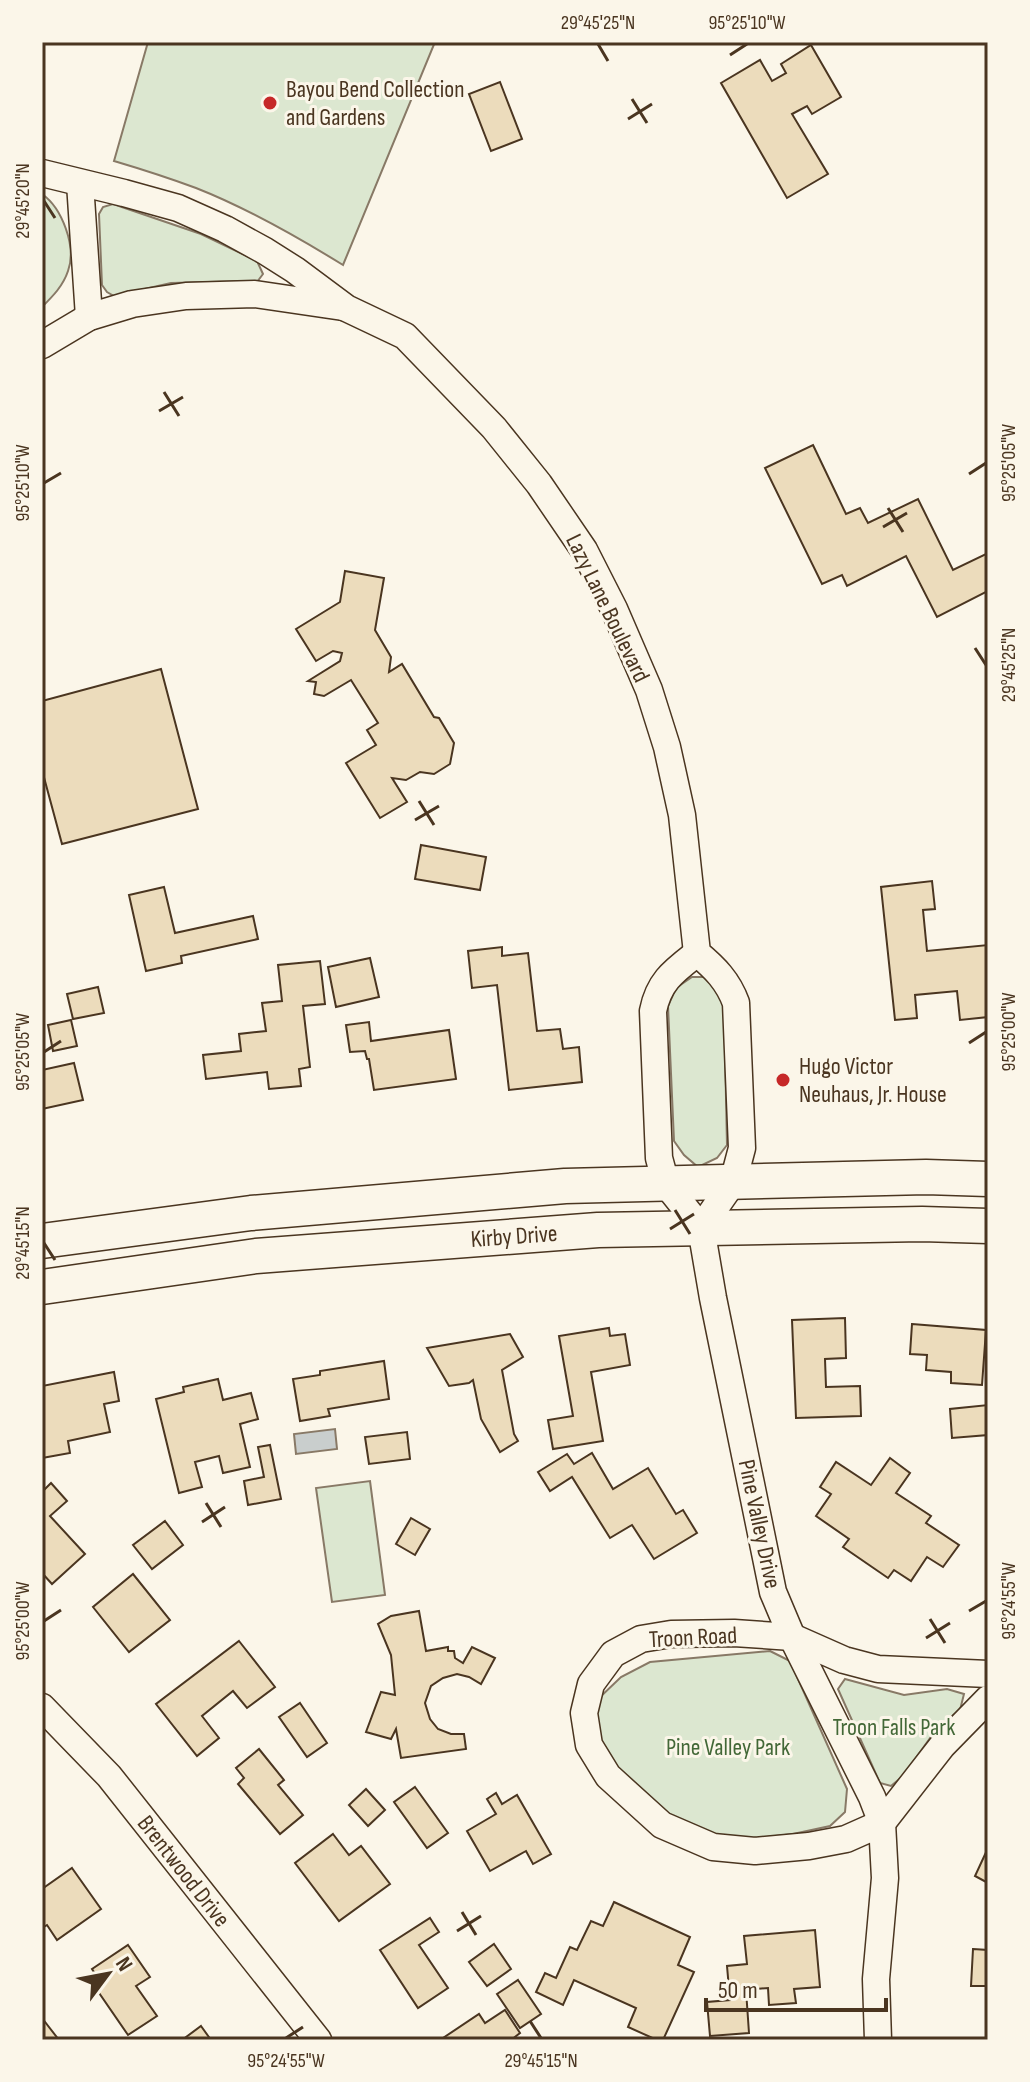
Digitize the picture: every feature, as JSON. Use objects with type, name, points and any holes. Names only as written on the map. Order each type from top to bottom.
[{"type":"main road","name":"Kirby Drive","points":[[42,1241],[251,1213],[565,1186],[926,1177],[988,1179]]},
{"type":"main road","name":"Kirby Drive","points":[[42,1287],[256,1256],[598,1230],[922,1224],[988,1226]]},
{"type":"street","name":"Lazy Lane Boulevard","points":[[42,173],[178,208],[225,229],[295,270],[346,308],[405,336],[494,428],[539,484],[584,550],[643,677],[667,747],[682,815],[697,953]]},
{"type":"street","points":[[80,183],[89,317]]},
{"type":"street","name":"Lazy Lane Boulevard","points":[[42,345],[89,317],[132,304],[186,296],[255,294],[346,308]]},
{"type":"street","points":[[697,953],[717,970],[731,989],[736,1003],[742,1148],[733,1182],[701,1228],[666,1184],[659,1153],[653,1011],[657,993],[667,978],[697,953]]},
{"type":"street","name":"Pine Valley Drive","points":[[701,1228],[773,1592],[882,1823],[885,1878],[876,1979],[878,2040]]},
{"type":"street","name":"Troon Road","points":[[988,1674],[878,1669],[844,1660],[792,1637],[734,1633],[671,1634],[641,1639],[613,1654],[591,1684],[584,1713],[589,1745],[608,1776],[662,1825],[713,1847],[755,1851],[846,1839],[882,1823],[942,1746],[988,1699]]},
{"type":"street","name":"Brentwood Drive","points":[[42,1707],[109,1776],[318,2040]]},
{"type":"green space","name":"Bayou Bend Collection and Gardens","points":[[148,42],[435,42],[343,265],[234,204],[186,184],[114,161]]},
{"type":"green space","points":[[42,194],[61,218],[71,251],[63,281],[42,307]]},
{"type":"green space","points":[[113,204],[201,234],[257,261],[263,274],[257,282],[171,283],[114,296],[102,285],[99,214],[103,207]]},
{"type":"green space","points":[[692,977],[705,977],[724,1003],[727,1145],[717,1158],[698,1167],[674,1141],[668,1006],[676,988]]},
{"type":"green space","points":[[370,1481],[385,1595],[332,1602],[316,1488]]},
{"type":"green space","name":"Pine Valley Park","points":[[770,1651],[790,1661],[847,1789],[845,1812],[830,1826],[793,1834],[739,1840],[691,1832],[617,1772],[594,1731],[596,1701],[621,1677],[650,1662]]},
{"type":"green space","name":"Troon Falls Park","points":[[845,1679],[904,1695],[947,1689],[964,1694],[960,1710],[938,1727],[903,1776],[891,1786],[880,1783],[838,1689]]},
{"type":"shaded area","points":[[335,1429],[337,1449],[296,1454],[294,1434]]},
{"type":"building","points":[[811,45],[841,97],[812,114],[807,106],[792,114],[828,174],[787,198],[721,83],[760,60],[772,81],[786,73],[781,64]]},
{"type":"building","points":[[500,82],[522,139],[491,151],[469,94]]},
{"type":"building","points":[[813,445],[846,514],[860,508],[868,523],[918,499],[953,570],[988,553],[988,591],[937,617],[906,556],[847,586],[842,575],[822,584],[765,468]]},
{"type":"building","points":[[345,571],[384,578],[375,630],[391,657],[389,672],[402,664],[434,717],[439,718],[454,743],[450,764],[434,774],[420,772],[406,780],[392,778],[407,802],[380,818],[346,763],[376,745],[367,730],[378,723],[351,680],[324,696],[314,694],[316,682],[308,681],[340,661],[342,653],[333,651],[316,661],[296,629],[340,602]]},
{"type":"building","points":[[161,669],[198,809],[62,844],[42,770],[42,701]]},
{"type":"building","points":[[421,845],[486,857],[480,890],[415,879]]},
{"type":"building","points":[[932,881],[935,909],[923,910],[927,951],[988,945],[988,1017],[960,1020],[957,991],[915,995],[917,1018],[895,1020],[881,887]]},
{"type":"building","points":[[164,887],[175,933],[253,916],[258,939],[181,956],[182,963],[146,971],[129,895]]},
{"type":"building","points":[[502,947],[502,956],[528,953],[537,1031],[560,1029],[563,1049],[579,1047],[582,1082],[509,1090],[497,985],[472,988],[468,951]]},
{"type":"building","points":[[370,958],[379,997],[336,1007],[328,967]]},
{"type":"building","points":[[320,961],[325,1004],[303,1006],[310,1067],[299,1069],[301,1086],[269,1089],[267,1072],[206,1079],[203,1055],[241,1051],[239,1034],[266,1031],[262,1003],[282,1001],[278,965]]},
{"type":"building","points":[[98,987],[104,1013],[73,1019],[67,994]]},
{"type":"building","points":[[71,1020],[77,1046],[53,1051],[48,1025]]},
{"type":"building","points":[[369,1022],[371,1041],[449,1030],[456,1079],[374,1090],[369,1059],[365,1051],[350,1052],[346,1025]]},
{"type":"building","points":[[74,1063],[83,1100],[42,1109],[42,1070]]},
{"type":"building","points":[[845,1318],[846,1358],[825,1359],[826,1387],[860,1386],[861,1416],[796,1418],[792,1320]]},
{"type":"building","points":[[912,1324],[986,1330],[982,1385],[951,1383],[951,1372],[926,1370],[927,1355],[910,1354]]},
{"type":"building","points":[[609,1328],[610,1336],[625,1334],[630,1365],[591,1372],[603,1441],[553,1449],[548,1420],[573,1416],[559,1336]]},
{"type":"building","points":[[510,1334],[523,1357],[502,1370],[518,1441],[500,1452],[481,1419],[473,1380],[449,1386],[427,1348]]},
{"type":"building","points":[[384,1361],[389,1399],[328,1409],[330,1416],[300,1421],[293,1379],[320,1375],[320,1371]]},
{"type":"building","points":[[114,1372],[119,1401],[104,1404],[110,1432],[68,1441],[70,1453],[42,1458],[42,1386]]},
{"type":"building","points":[[218,1379],[223,1400],[251,1393],[258,1419],[240,1424],[250,1467],[223,1473],[219,1456],[195,1462],[202,1487],[179,1493],[156,1399],[184,1392],[183,1387]]},
{"type":"building","points":[[988,1405],[988,1435],[952,1438],[950,1409]]},
{"type":"building","points":[[407,1432],[410,1459],[369,1464],[365,1437]]},
{"type":"building","points":[[270,1445],[281,1499],[248,1505],[244,1481],[264,1477],[258,1447]]},
{"type":"building","points":[[592,1453],[613,1489],[648,1468],[676,1514],[683,1510],[697,1533],[654,1559],[632,1525],[610,1538],[572,1477],[550,1491],[538,1472],[567,1454],[574,1464]]},
{"type":"building","points":[[890,1458],[910,1473],[896,1493],[931,1516],[926,1523],[959,1545],[943,1567],[927,1557],[911,1581],[894,1570],[888,1578],[843,1547],[849,1539],[816,1516],[831,1494],[820,1487],[836,1462],[871,1485]]},
{"type":"building","points":[[51,1483],[67,1501],[50,1516],[85,1554],[52,1584],[42,1573],[42,1492]]},
{"type":"building","points":[[411,1518],[430,1529],[415,1555],[396,1544]]},
{"type":"building","points":[[165,1521],[183,1545],[152,1569],[133,1545]]},
{"type":"building","points":[[133,1574],[170,1620],[129,1652],[93,1607]]},
{"type":"building","points":[[419,1611],[426,1651],[448,1647],[448,1651],[454,1651],[455,1658],[463,1663],[472,1647],[495,1658],[481,1684],[457,1674],[443,1678],[431,1686],[425,1703],[430,1719],[438,1729],[451,1734],[464,1734],[466,1749],[401,1758],[396,1729],[391,1739],[366,1732],[381,1692],[395,1695],[391,1655],[378,1624],[391,1616]]},
{"type":"building","points":[[239,1641],[275,1687],[247,1708],[233,1691],[202,1716],[219,1738],[197,1756],[156,1704]]},
{"type":"building","points":[[300,1703],[327,1743],[307,1757],[279,1717]]},
{"type":"building","points":[[259,1749],[284,1780],[278,1785],[303,1815],[280,1834],[238,1784],[244,1778],[236,1768]]},
{"type":"building","points":[[415,1787],[448,1833],[427,1848],[394,1802]]},
{"type":"building","points":[[366,1789],[385,1810],[368,1826],[349,1805]]},
{"type":"building","points":[[496,1793],[502,1804],[517,1795],[551,1854],[533,1864],[526,1851],[490,1871],[467,1831],[496,1814],[487,1799]]},
{"type":"building","points":[[333,1834],[349,1855],[361,1846],[390,1884],[339,1921],[295,1863]]},
{"type":"building","points":[[988,1848],[988,1883],[975,1876]]},
{"type":"building","points":[[72,1868],[101,1909],[57,1940],[47,1925],[42,1928],[42,1889]]},
{"type":"building","points":[[614,1902],[690,1937],[678,1965],[694,1972],[663,2040],[628,2027],[636,2008],[574,1980],[563,2005],[536,1992],[545,1973],[556,1978],[570,1947],[577,1950],[591,1921],[603,1926]]},
{"type":"building","points":[[430,1918],[439,1932],[419,1945],[448,1988],[418,2008],[380,1950]]},
{"type":"building","points":[[815,1930],[820,1987],[794,1989],[796,2003],[769,2005],[768,1988],[746,1990],[749,2033],[710,2036],[707,2002],[730,2000],[727,1966],[747,1964],[744,1936]]},
{"type":"building","points":[[494,1944],[511,1969],[487,1986],[469,1962]]},
{"type":"building","points":[[128,1945],[150,1977],[136,1986],[157,2016],[128,2035],[95,1987],[101,1983],[92,1969]]},
{"type":"building","points":[[973,1949],[988,1950],[988,1986],[971,1986]]},
{"type":"building","points":[[518,1980],[541,2014],[520,2028],[497,1994]]},
{"type":"building","points":[[505,2010],[520,2033],[511,2040],[440,2040],[479,2014],[485,2023]]},
{"type":"building","points":[[42,2018],[59,2040],[42,2040]]},
{"type":"building","points":[[201,2026],[211,2040],[182,2040]]},
{"type":"place","name":"Bayou Bend Collection and Gardens","points":[[270,103]]},
{"type":"place","name":"Hugo Victor Neuhaus, Jr. House","points":[[783,1080]]}]
